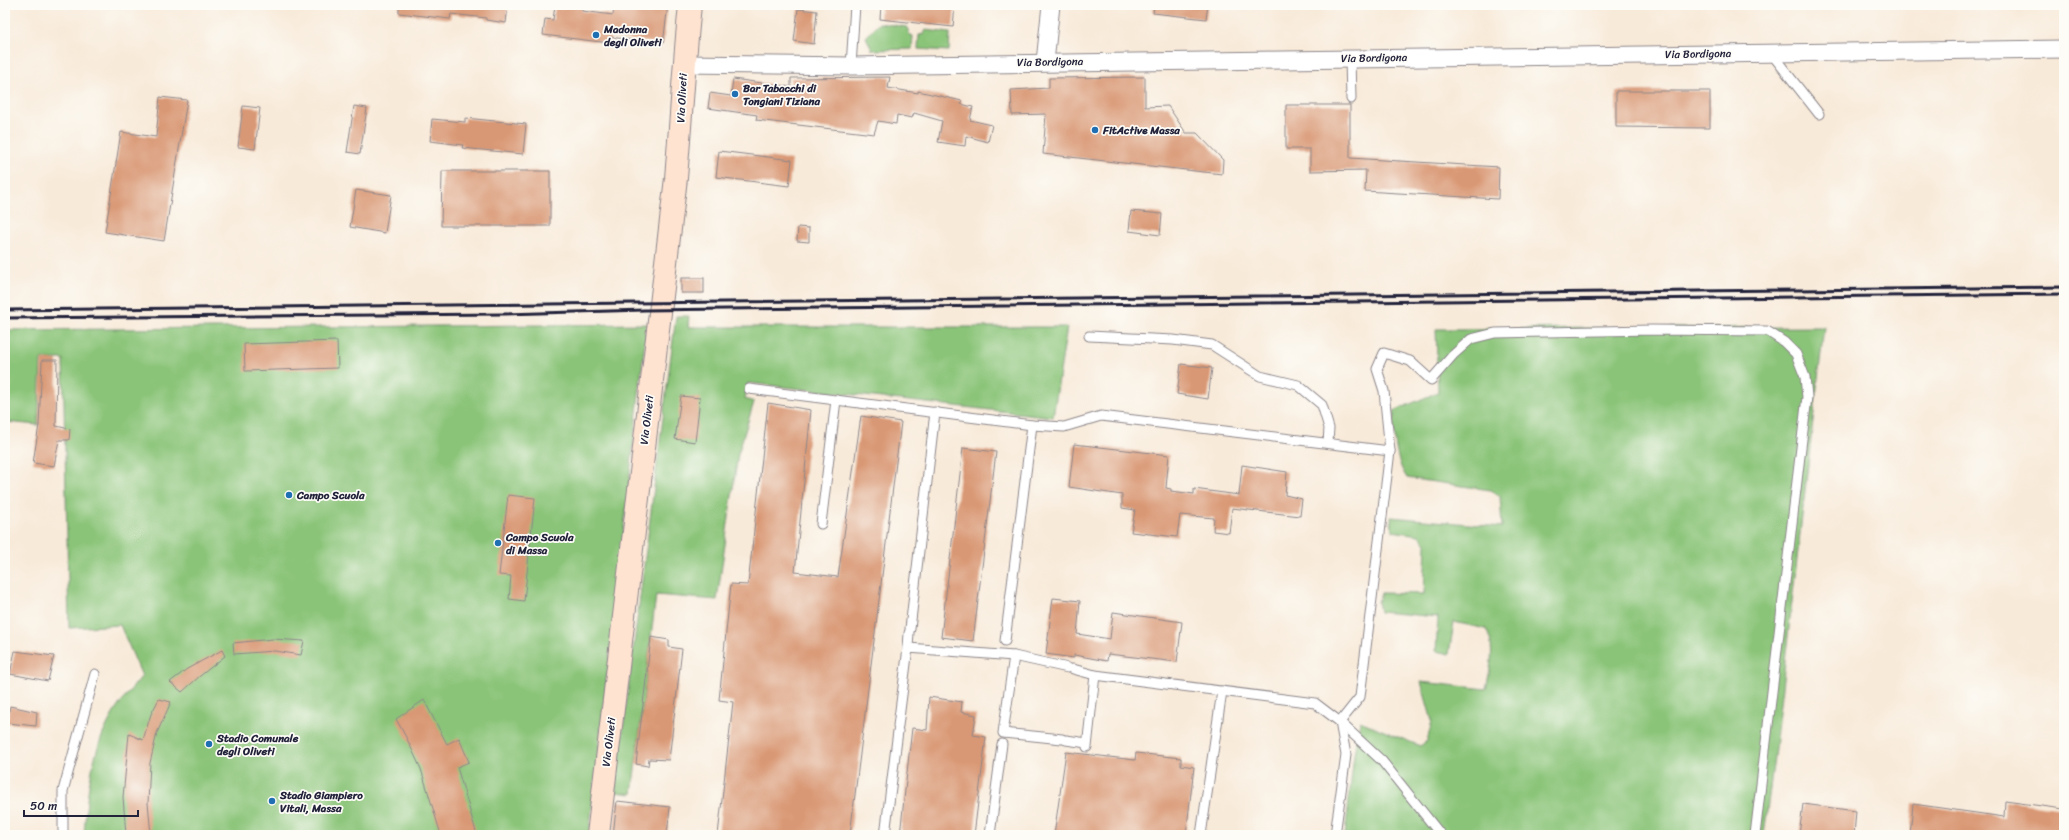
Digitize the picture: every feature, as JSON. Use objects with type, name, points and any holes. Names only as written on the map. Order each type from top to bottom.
[{"type":"main road","name":"Via Oliveti","points":[[598,835],[676,178],[682,115],[684,64],[690,5]]},
{"type":"street","points":[[1045,62],[1051,5]]},
{"type":"street","name":"Via Bordigona","points":[[684,64],[851,66],[1045,62],[2064,50]]},
{"type":"lane","points":[[851,66],[855,5]]},
{"type":"lane","points":[[1771,53],[1819,114]]},
{"type":"lane","points":[[1350,58],[1351,99]]},
{"type":"lane","points":[[1335,835],[1346,755],[1340,722],[1360,697],[1390,451],[1384,391],[1377,369],[1384,353],[1410,361],[1431,380],[1453,355],[1471,339],[1495,333],[1652,330],[1767,331],[1784,342],[1796,354],[1805,376],[1807,397],[1754,835]]},
{"type":"lane","points":[[1089,336],[1172,340],[1212,345],[1260,376],[1298,385],[1322,405],[1329,428],[1328,443]]},
{"type":"lane","points":[[749,389],[1032,425],[1064,427],[1101,416],[1390,451]]},
{"type":"lane","points":[[821,524],[836,400]]},
{"type":"lane","points":[[885,835],[935,412]]},
{"type":"lane","points":[[1004,655],[1032,425]]},
{"type":"lane","points":[[908,648],[1014,656],[1071,668],[1095,675],[1315,703],[1340,722],[1382,761],[1442,835]]},
{"type":"lane","points":[[990,835],[1014,656]]},
{"type":"lane","points":[[63,835],[63,791],[95,674]]},
{"type":"lane","points":[[1002,738],[1064,739],[1087,745],[1095,675]]},
{"type":"lane","points":[[1201,835],[1222,691]]},
{"type":"green space","points":[[879,23],[907,27],[909,34],[913,36],[912,49],[872,50],[866,37]]},
{"type":"green space","points":[[926,30],[950,33],[949,51],[918,49],[919,35],[924,34]]},
{"type":"green space","points":[[676,316],[689,316],[688,327],[1067,327],[1053,417],[748,383],[745,399],[754,402],[738,454],[717,600],[656,595],[632,794],[615,792]]},
{"type":"green space","points":[[647,324],[589,835],[84,835],[89,784],[97,751],[110,720],[119,705],[142,676],[120,625],[69,628],[63,359],[41,359],[38,425],[5,422],[5,330]]},
{"type":"green space","points":[[1824,327],[1764,835],[1345,835],[1354,755],[1360,721],[1420,746],[1427,741],[1432,721],[1421,682],[1486,689],[1489,674],[1491,643],[1486,629],[1454,622],[1449,654],[1436,651],[1438,617],[1380,612],[1378,602],[1381,593],[1424,594],[1426,544],[1419,535],[1392,531],[1391,517],[1502,527],[1500,496],[1490,490],[1407,478],[1399,463],[1395,437],[1394,411],[1438,392],[1436,329]]},
{"type":"building","points":[[399,5],[508,5],[506,23],[486,20],[486,18],[451,14],[450,19],[399,13]]},
{"type":"building","points":[[555,5],[583,5],[582,11],[613,15],[614,5],[668,5],[663,44],[610,37],[610,43],[543,35],[545,19],[553,20]]},
{"type":"building","points":[[881,5],[955,5],[953,27],[880,19]]},
{"type":"building","points":[[1154,5],[1208,5],[1206,19],[1153,13]]},
{"type":"building","points":[[798,9],[817,11],[814,44],[794,41]]},
{"type":"building","points":[[890,77],[888,88],[918,93],[918,91],[962,101],[961,104],[973,107],[970,120],[992,125],[988,142],[966,136],[965,146],[938,142],[942,121],[914,113],[912,118],[897,115],[896,124],[878,121],[874,134],[756,120],[757,115],[708,108],[710,93],[731,96],[733,79],[791,87],[791,78]]},
{"type":"building","name":"FitActive Massa","points":[[1145,77],[1145,107],[1168,106],[1186,133],[1197,133],[1223,160],[1222,174],[1043,154],[1046,114],[1012,115],[1011,90],[1049,88],[1049,78]]},
{"type":"building","points":[[1616,91],[1710,91],[1710,128],[1616,127]]},
{"type":"building","points":[[160,97],[187,100],[164,241],[105,232],[121,132],[156,137]]},
{"type":"building","points":[[1286,105],[1350,105],[1350,158],[1499,167],[1498,199],[1365,191],[1366,170],[1310,171],[1310,149],[1286,149]]},
{"type":"building","points":[[243,106],[260,108],[255,149],[238,147]]},
{"type":"building","points":[[354,106],[367,108],[360,154],[347,152]]},
{"type":"building","points":[[465,118],[526,124],[523,154],[462,148],[463,145],[430,141],[432,119],[465,122]]},
{"type":"building","points":[[719,151],[792,160],[789,186],[716,177]]},
{"type":"building","points":[[442,171],[550,171],[550,226],[441,226]]},
{"type":"building","points":[[356,190],[391,195],[385,233],[350,227]]},
{"type":"building","points":[[1131,211],[1162,214],[1160,235],[1129,231]]},
{"type":"building","points":[[798,227],[809,228],[809,242],[797,241]]},
{"type":"building","points":[[681,278],[704,278],[704,293],[681,293]]},
{"type":"building","points":[[337,341],[338,368],[245,371],[244,344]]},
{"type":"building","points":[[42,360],[57,360],[56,426],[70,429],[69,440],[59,440],[54,466],[33,463],[39,425]]},
{"type":"building","points":[[1181,364],[1212,368],[1208,399],[1177,394]]},
{"type":"building","points":[[681,396],[700,398],[695,442],[675,439]]},
{"type":"building","points":[[768,403],[811,410],[795,572],[838,577],[861,416],[901,422],[850,835],[718,835],[733,702],[719,700],[731,584],[748,585]]},
{"type":"building","points":[[1074,444],[1169,455],[1166,488],[1171,489],[1171,491],[1194,494],[1194,489],[1239,495],[1242,465],[1287,472],[1285,495],[1302,499],[1300,516],[1232,508],[1229,533],[1213,531],[1214,518],[1180,515],[1177,537],[1131,532],[1135,510],[1122,508],[1122,495],[1069,487]]},
{"type":"building","points":[[963,448],[996,452],[973,641],[941,637]]},
{"type":"building","points":[[508,495],[535,498],[524,601],[509,599],[511,576],[499,575]]},
{"type":"building","points":[[1053,598],[1080,601],[1077,634],[1110,639],[1113,612],[1182,622],[1177,662],[1108,654],[1107,661],[1074,655],[1074,658],[1046,654]]},
{"type":"building","points":[[651,637],[669,640],[669,647],[682,649],[669,760],[649,759],[648,766],[636,764]]},
{"type":"building","points":[[273,639],[304,641],[301,655],[275,651],[234,654],[233,643]]},
{"type":"building","points":[[222,650],[225,656],[182,692],[170,682],[187,669]]},
{"type":"building","points":[[15,651],[54,656],[48,681],[10,674]]},
{"type":"building","points":[[929,697],[962,702],[961,712],[976,715],[973,735],[986,737],[974,835],[900,835],[912,728],[927,730]]},
{"type":"building","points":[[159,699],[171,702],[157,733],[150,763],[148,803],[151,835],[126,835],[123,797],[129,734],[143,740],[151,714]]},
{"type":"building","points":[[424,700],[447,744],[459,738],[469,762],[457,767],[477,835],[441,835],[421,769],[396,719]]},
{"type":"building","points":[[10,706],[37,712],[36,726],[7,723]]},
{"type":"building","points":[[1066,752],[1135,760],[1136,753],[1181,758],[1181,765],[1194,767],[1186,835],[1054,835]]},
{"type":"building","points":[[617,801],[670,807],[667,835],[613,835]]},
{"type":"building","points":[[2005,801],[2064,809],[2064,835],[1910,835],[1913,804],[2004,817]]},
{"type":"building","points":[[1803,804],[1856,811],[1854,835],[1799,835]]},
{"type":"railway","points":[[5,310],[2064,287]]},
{"type":"railway","points":[[5,318],[505,314],[645,310],[2064,294]]},
{"type":"place","name":"Madonna degli Oliveti","points":[[596,35]]},
{"type":"place","name":"Bar Tabacchi di Tongiani Tiziana","points":[[735,94]]},
{"type":"place","name":"FitActive Massa","points":[[1095,130]]},
{"type":"place","name":"Campo Scuola","points":[[289,495]]},
{"type":"place","name":"Campo Scuola di Massa","points":[[498,543]]},
{"type":"place","name":"Stadio Comunale degli Oliveti","points":[[209,744]]},
{"type":"place","name":"Stadio Giampiero Vitali, Massa","points":[[272,801]]}]
